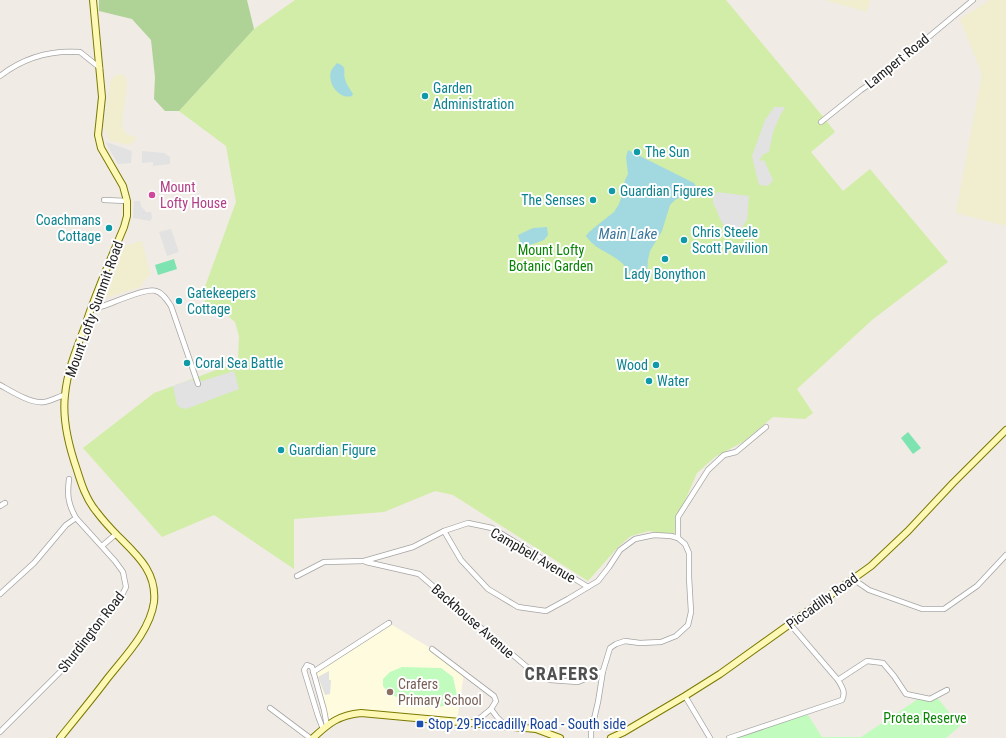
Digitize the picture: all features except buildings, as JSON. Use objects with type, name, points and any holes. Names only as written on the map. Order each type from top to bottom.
[{"type":"main road","name":"Mount Lofty Summit Road","points":[[60,738],[131,649],[147,626],[154,601],[154,590],[146,566],[94,509],[83,488],[75,464],[66,426],[64,410],[68,377],[73,360],[127,216],[127,201],[124,186],[101,148],[99,142],[98,135],[102,97],[93,0]]},
{"type":"main road","name":"Piccadilly Road","points":[[611,738],[624,732],[720,674],[871,566],[908,531],[952,483],[1006,430]]},
{"type":"main road","points":[[312,738],[344,716],[361,713],[536,729],[560,738]]},
{"type":"street","name":"Lampert Road","points":[[821,122],[883,75],[973,0]]},
{"type":"street","points":[[0,76],[10,68],[32,58],[60,52],[80,52],[100,68]]},
{"type":"street","points":[[104,200],[127,201]]},
{"type":"street","points":[[92,307],[96,308],[103,306],[143,291],[150,290],[155,290],[165,297],[171,306],[198,384]]},
{"type":"street","points":[[0,385],[32,401],[43,403],[65,395]]},
{"type":"street","points":[[678,538],[678,517],[708,470],[724,455],[736,452],[766,427]]},
{"type":"street","name":"Shurdington Road","points":[[0,732],[70,661],[94,627],[122,595],[126,587],[126,580],[123,572],[102,546],[76,518],[69,505],[69,480]]},
{"type":"street","points":[[0,506],[6,503]]},
{"type":"street","points":[[0,594],[34,563],[66,525],[76,518]]},
{"type":"street","name":"Campbell Avenue","points":[[296,576],[324,562],[364,561],[413,547],[444,531],[468,523],[492,528],[588,587]]},
{"type":"street","points":[[444,531],[461,560],[488,589],[518,607],[546,611],[598,581],[620,550],[635,539],[654,535],[671,536],[678,538],[685,544],[689,553],[691,612],[688,625],[676,636],[661,642],[640,643],[625,641],[610,648],[603,671],[591,738]]},
{"type":"street","points":[[102,546],[116,534]]},
{"type":"street","points":[[853,579],[869,590],[922,609],[944,609],[977,586],[1006,556]]},
{"type":"street","name":"Backhouse Avenue","points":[[364,561],[419,574],[527,667],[550,680],[578,682],[603,671]]},
{"type":"street","points":[[313,672],[389,623]]},
{"type":"street","points":[[729,738],[842,700],[844,690],[838,680],[790,624]]},
{"type":"street","points":[[432,649],[494,696],[496,701],[491,709],[474,723]]},
{"type":"street","points":[[838,680],[867,661],[878,662],[883,663],[906,694],[930,699],[947,690]]},
{"type":"street","points":[[307,665],[312,667],[324,710],[325,728],[318,716],[304,670],[307,665]]},
{"type":"street","points":[[685,696],[710,738]]},
{"type":"street","points":[[270,708],[312,738]]},
{"type":"street","points":[[491,709],[506,726]]},
{"type":"shaded area","points":[[825,0],[870,0],[867,12]]},
{"type":"shaded area","points":[[990,0],[1006,0],[1006,226],[956,213],[982,74],[960,19]]},
{"type":"shaded area","points":[[117,74],[124,75],[127,82],[122,124],[126,134],[137,138],[130,145],[110,141],[104,127],[111,79]]},
{"type":"shaded area","points":[[774,107],[785,108],[773,132],[769,152],[764,154],[760,159],[760,161],[764,160],[773,180],[768,186],[759,185],[752,156],[765,120]]},
{"type":"shaded area","points":[[106,142],[132,151],[131,163],[118,164]]},
{"type":"shaded area","points":[[142,151],[164,153],[170,157],[170,164],[153,166],[153,162],[142,163]]},
{"type":"shaded area","points":[[717,192],[749,196],[747,220],[741,229],[736,233],[729,232],[720,219],[713,203],[713,198]]},
{"type":"shaded area","points":[[134,201],[140,201],[141,206],[146,212],[151,212],[152,218],[150,221],[133,218]]},
{"type":"shaded area","points":[[171,229],[179,252],[167,256],[159,232]]},
{"type":"shaded area","points":[[142,241],[150,274],[140,287],[106,298],[103,296],[124,246]]},
{"type":"shaded area","points":[[234,371],[239,389],[186,409],[177,405],[173,386],[190,380],[202,381]]},
{"type":"shaded area","name":"Crafers Primary School","points":[[389,623],[432,649],[464,673],[457,721],[355,713],[327,726],[313,672]]},
{"type":"shaded area","points":[[329,671],[329,680],[331,680],[330,694],[325,695],[318,677]]},
{"type":"green space","points":[[99,0],[247,0],[254,29],[179,111],[165,111],[154,99],[155,77],[151,40],[132,19],[99,11]]},
{"type":"green space","name":"Mount Lofty Botanic Garden","points":[[295,0],[726,0],[835,132],[811,152],[843,191],[870,169],[948,262],[872,320],[797,389],[813,413],[805,419],[773,417],[743,442],[715,457],[697,473],[678,517],[674,535],[649,531],[631,536],[619,546],[588,581],[453,495],[435,491],[384,512],[294,519],[294,569],[214,515],[162,537],[83,448],[154,393],[238,362],[239,336],[235,322],[221,310],[207,312],[203,292],[236,202],[226,146],[179,111],[254,29]]},
{"type":"green space","points":[[174,259],[177,269],[158,275],[155,265]]},
{"type":"green space","points":[[908,432],[921,448],[913,454],[901,438]]},
{"type":"green space","points":[[402,667],[441,668],[453,677],[457,695],[451,704],[439,707],[422,706],[401,700],[388,692],[383,686],[383,679],[390,672]]},
{"type":"green space","name":"Protea Reserve","points":[[936,696],[960,726],[946,738],[737,738],[736,736],[806,712],[822,737],[861,737],[921,697],[930,699]]},
{"type":"water","points":[[337,63],[344,68],[346,81],[353,94],[352,96],[347,97],[339,93],[332,85],[330,76],[331,71]]},
{"type":"water","name":"Main Lake","points":[[628,150],[694,183],[697,188],[675,200],[670,205],[662,231],[650,251],[646,275],[643,278],[636,280],[622,263],[598,248],[586,236],[614,212],[619,204],[628,174],[626,157]]},
{"type":"water","points":[[547,227],[548,235],[544,240],[522,248],[518,235],[533,228]]},
{"type":"place","name":"Garden Administration","points":[[425,96]]},
{"type":"place","name":"The Sun","points":[[637,152]]},
{"type":"place","name":"Guardian Figures","points":[[612,191]]},
{"type":"place","name":"Mount Lofty House","points":[[152,195]]},
{"type":"place","name":"The Senses","points":[[593,200]]},
{"type":"place","name":"Coachmans Cottage","points":[[109,228]]},
{"type":"place","name":"Chris Steele Scott Pavilion","points":[[684,240]]},
{"type":"place","name":"Lady Bonython","points":[[665,259]]},
{"type":"place","name":"Gatekeepers Cottage","points":[[179,301]]},
{"type":"place","name":"Coral Sea Battle","points":[[187,363]]},
{"type":"place","name":"Wood","points":[[656,365]]},
{"type":"place","name":"Water","points":[[649,381]]},
{"type":"place","name":"Guardian Figure","points":[[281,450]]},
{"type":"place","name":"Crafers Primary School","points":[[390,692]]},
{"type":"place","name":"Stop 29 Piccadilly Road - South side","points":[[420,724]]},
{"type":"district","name":"CRAFERS","points":[[562,674]]}]
